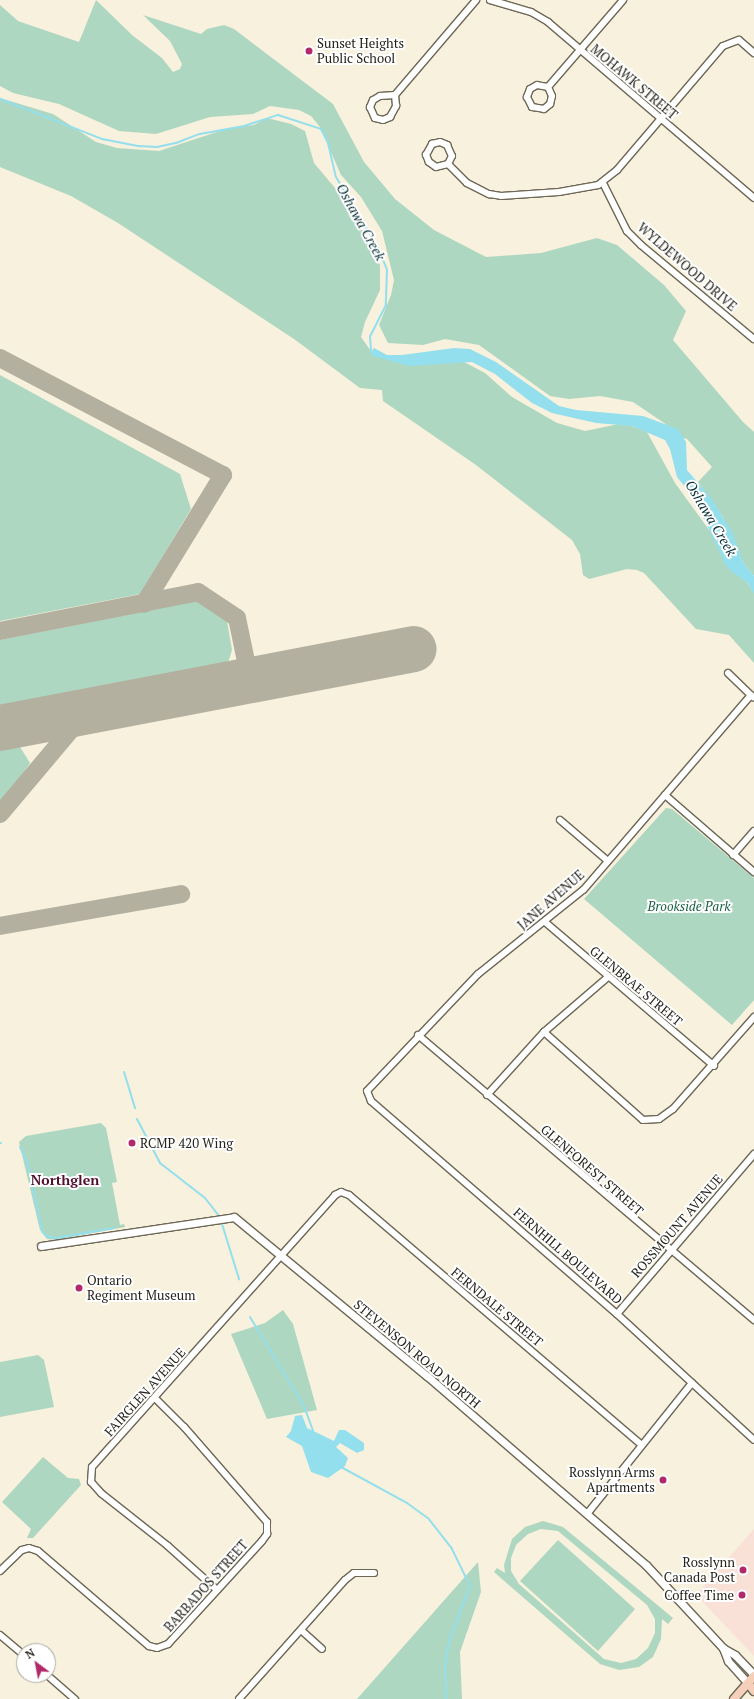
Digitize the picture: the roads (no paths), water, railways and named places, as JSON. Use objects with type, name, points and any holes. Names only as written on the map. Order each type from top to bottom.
[{"type":"main road","points":[[734,1699],[754,1675]]},
{"type":"main road","name":"STEVENSON ROAD NORTH","points":[[748,1683],[754,1693]]},
{"type":"main road","points":[[750,1699],[754,1693]]},
{"type":"street","points":[[395,95],[380,96],[373,100],[370,111],[375,118],[383,120],[390,117],[396,106],[395,95],[476,0]]},
{"type":"street","name":"MOHAWK STREET","points":[[490,0],[531,12],[548,22],[580,51],[754,198]]},
{"type":"street","points":[[548,87],[623,0]]},
{"type":"street","points":[[448,164],[475,188],[501,196],[572,190],[603,183],[723,46],[739,40],[754,53]]},
{"type":"street","points":[[537,85],[548,87],[552,96],[550,104],[544,109],[532,107],[527,97],[530,89],[537,85]]},
{"type":"street","points":[[444,143],[450,148],[452,156],[448,164],[436,167],[429,162],[426,155],[432,144],[444,143]]},
{"type":"street","name":"WYLDEWOOD DRIVE","points":[[603,183],[627,231],[641,245],[754,339]]},
{"type":"street","points":[[728,673],[753,697]]},
{"type":"street","name":"JANE AVENUE","points":[[366,1091],[478,974],[545,922],[583,890],[665,795],[753,697]]},
{"type":"street","points":[[665,795],[754,872]]},
{"type":"street","points":[[560,820],[608,861]]},
{"type":"street","points":[[733,855],[754,831]]},
{"type":"street","name":"GLENBRAE STREET","points":[[545,922],[714,1066]]},
{"type":"street","points":[[487,1095],[544,1032],[608,977]]},
{"type":"street","points":[[544,1032],[642,1120],[659,1119],[673,1109],[714,1066],[754,1017]]},
{"type":"street","name":"GLENFOREST STREET","points":[[418,1035],[670,1252],[754,1320]]},
{"type":"street","name":"FERNHILL BOULEVARD","points":[[366,1091],[371,1101],[617,1314],[754,1440]]},
{"type":"street","name":"ROSSMOUNT AVENUE","points":[[617,1314],[754,1154]]},
{"type":"street","name":"FERNDALE STREET","points":[[335,1195],[341,1192],[349,1195],[642,1445]]},
{"type":"street","name":"FAIRGLEN AVENUE","points":[[217,1590],[168,1546],[101,1493],[91,1482],[91,1472],[95,1462],[282,1257],[335,1195]]},
{"type":"street","name":"STEVENSON ROAD NORTH","points":[[41,1246],[234,1217],[427,1376],[587,1514],[657,1576],[723,1648],[735,1654],[754,1675]]},
{"type":"street","points":[[587,1514],[692,1383]]},
{"type":"street","name":"BARBADOS STREET","points":[[0,1571],[22,1550],[29,1548],[38,1551],[149,1646],[157,1648],[168,1644],[262,1541],[267,1534],[267,1522],[155,1398]]},
{"type":"street","points":[[239,1699],[349,1576],[360,1572],[374,1574]]},
{"type":"street","points":[[301,1630],[322,1649]]},
{"type":"street","points":[[0,1635],[16,1648]]},
{"type":"street","name":"STEVENSON ROAD NORTH","points":[[723,1648],[728,1661],[748,1683]]},
{"type":"street","points":[[56,1683],[75,1699]]},
{"type":"water","points":[[374,348],[387,355],[402,355],[454,348],[470,349],[496,362],[559,406],[576,410],[643,416],[678,429],[686,442],[687,470],[711,498],[732,532],[743,562],[754,576],[754,594],[748,583],[732,572],[725,564],[690,493],[677,477],[670,449],[665,440],[632,426],[596,423],[552,413],[532,403],[495,374],[472,362],[409,366],[373,356],[370,353]]},
{"type":"water","points":[[302,1415],[307,1428],[334,1441],[339,1430],[345,1430],[364,1443],[364,1450],[357,1453],[340,1443],[336,1447],[348,1458],[345,1466],[328,1478],[311,1472],[302,1446],[286,1437],[291,1431],[295,1416]]},
{"type":"waterway","name":"Oshawa Creek","points":[[0,99],[102,139],[139,146],[157,147],[176,143],[200,134],[244,126],[278,115],[321,129],[328,143],[336,177],[379,249],[387,270],[386,305],[370,336],[371,350]]},
{"type":"waterway","points":[[124,1072],[135,1108]]},
{"type":"waterway","points":[[137,1119],[160,1163],[205,1198],[219,1216]]},
{"type":"waterway","points":[[20,1147],[27,1162],[42,1231],[46,1236],[56,1238],[114,1228]]},
{"type":"waterway","points":[[222,1224],[239,1279]]},
{"type":"waterway","points":[[250,1317],[304,1406],[313,1431]]},
{"type":"waterway","points":[[341,1467],[407,1503],[428,1518],[451,1547],[470,1586],[449,1641],[445,1666],[446,1699]]},
{"type":"place","name":"Sunset Heights Public School","points":[[309,51]]},
{"type":"place","name":"RCMP 420 Wing","points":[[132,1143]]},
{"type":"place","name":"Ontario Regiment Museum","points":[[79,1288]]},
{"type":"place","name":"Rosslynn Arms Apartments","points":[[663,1480]]},
{"type":"place","name":"Rosslynn Canada Post","points":[[743,1570]]},
{"type":"place","name":"Coffee Time","points":[[742,1595]]},
{"type":"district","name":"Northglen","points":[[65,1180]]},
{"type":"park label","name":"Brookside Park","points":[[689,906]]}]
